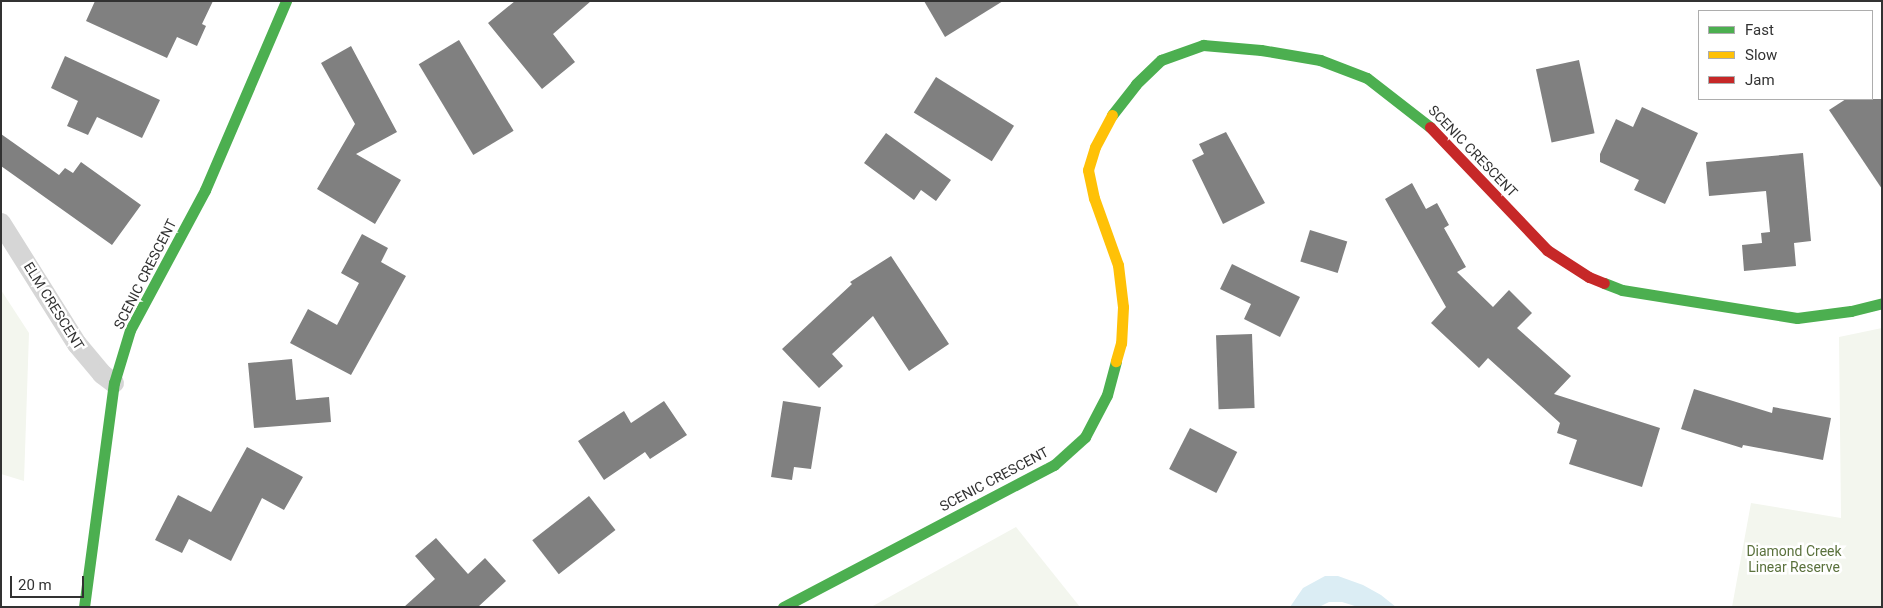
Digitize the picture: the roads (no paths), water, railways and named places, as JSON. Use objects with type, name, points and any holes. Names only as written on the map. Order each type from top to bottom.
[{"type":"street","name":"SCENIC CRESCENT","points":[[84,607],[114,384],[130,330],[205,190],[286,1]]},
{"type":"street","name":"SCENIC CRESCENT","points":[[783,607],[1054,465],[1085,437],[1108,395],[1121,343],[1123,307],[1118,264],[1094,198],[1088,170],[1095,147],[1111,118],[1136,84],[1161,60],[1203,44],[1261,50],[1320,60],[1367,78],[1426,122],[1547,250],[1588,277],[1622,290],[1797,318],[1851,311],[1882,302]]},
{"type":"street","name":"ELM CRESCENT","points":[[1,223],[77,344],[102,374],[114,384]]},
{"type":"park label","name":"Diamond Creek Linear Reserve","points":[[1794,560]]}]
